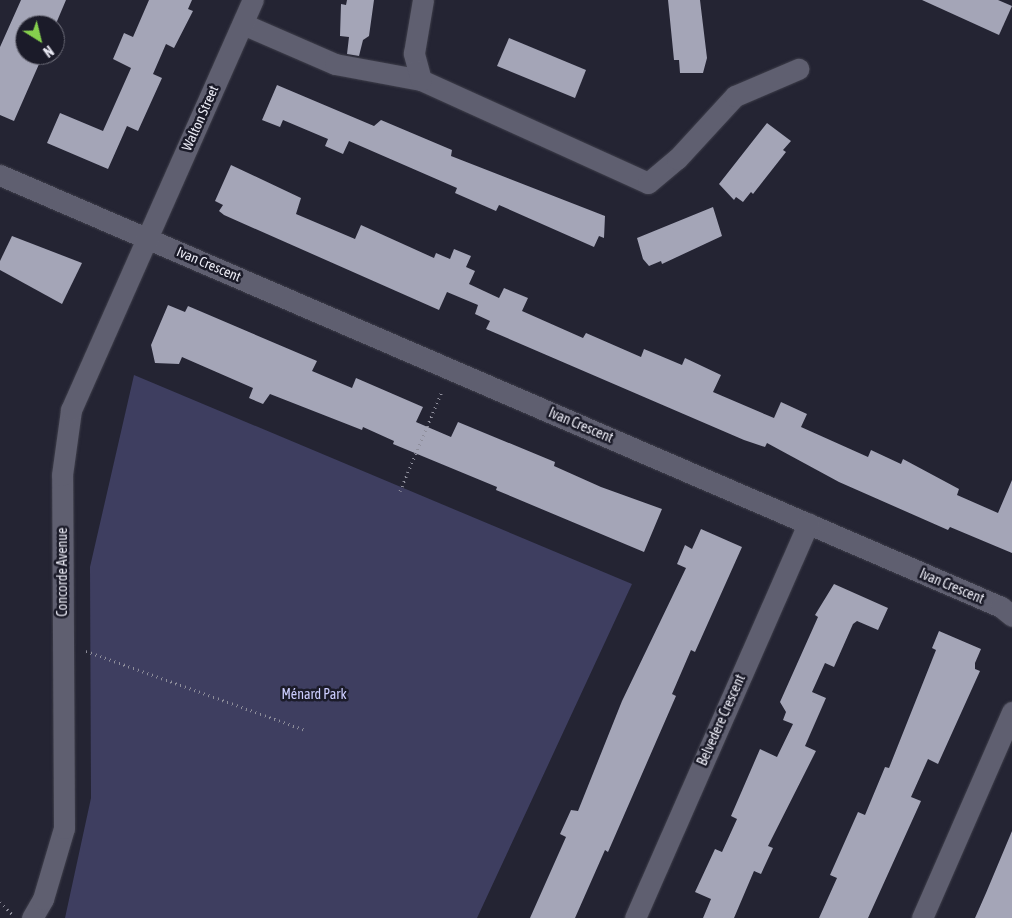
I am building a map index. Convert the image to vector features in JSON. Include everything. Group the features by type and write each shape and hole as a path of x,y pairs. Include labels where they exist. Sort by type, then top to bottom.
{"street":[{"name":"Walton Street","path":"147,237 254,0"},
{"path":"421,80 414,53 424,0"},
{"path":"243,24 335,64 421,80 648,183 677,159 735,96 798,69"},
{"name":"Ivan Crescent","path":"0,175 1001,607 1012,616"},
{"name":"Concorde Avenue","path":"32,918 43,899 64,828 62,475 71,410 147,237"},
{"name":"Belvedere Crescent","path":"635,918 808,523"},
{"path":"922,918 1012,712"}],"path":[{"path":"400,491 442,391"},
{"path":"86,651 306,730"},
{"path":"0,902 12,914"}],"green space":[{"name":"Ménard Park","path":"134,375 632,584 477,918 65,918 91,798 90,567"}],"building":[{"path":"21,0 66,0 60,15 15,15 15,65 39,65 14,121 0,115 0,47"},
{"path":"149,0 192,0 188,9 193,11 174,48 166,44 153,74 162,78 138,131 127,126 108,169 47,143 60,113 103,131 131,68 113,59 124,33 133,37"},
{"path":"347,0 374,0 369,36 363,40 359,56 347,54 349,37 340,36 341,4 346,5"},
{"path":"668,0 700,0 707,58 703,73 680,73 679,60 674,60"},
{"path":"922,0 998,0 1012,6 999,35"},
{"path":"509,38 586,70 575,98 497,66"},
{"path":"277,85 374,126 381,120 452,150 451,156 605,216 604,238 599,236 594,247 499,205 496,211 455,193 457,188 349,141 343,154 325,146 328,139 283,120 280,127 262,120"},
{"path":"767,123 791,141 783,150 786,152 753,194 751,192 743,202 736,197 734,200 719,184"},
{"path":"231,165 301,198 296,214 355,239 361,225 434,258 436,253 450,259 454,249 471,256 466,267 475,271 469,284 499,298 504,288 528,298 522,311 583,338 586,333 641,357 644,349 682,365 685,358 721,375 713,392 774,418 781,402 807,414 801,427 868,457 871,450 901,464 903,459 959,489 957,495 998,513 1012,480 1012,553 950,527 948,530 839,482 767,443 765,447 744,440 486,329 490,321 475,314 478,305 447,292 439,310 224,215 219,211 223,205 215,201"},
{"path":"713,207 722,236 662,264 661,261 649,266 643,259 637,238"},
{"path":"12,236 82,263 62,304 0,270 0,261"},
{"path":"168,305 185,312 188,306 317,361 312,371 352,388 356,378 423,407 416,422 451,437 458,422 555,462 554,466 601,487 662,509 644,552 496,490 497,487 393,444 394,441 363,427 362,430 270,394 263,404 249,398 253,388 182,357 179,364 155,363 151,345"},
{"path":"701,529 742,547 695,652 691,650 672,694 676,696 608,852 605,850 575,918 530,918 566,837 560,834 571,810 578,811 622,701 686,568 677,564 685,545 692,549"},
{"path":"834,584 888,608 878,630 857,621 853,624 834,667 825,663 812,692 826,698 805,746 816,751 768,846 773,848 761,874 754,871 734,918 703,918 711,899 695,892 715,849 722,852 737,819 731,816 760,749 777,757 793,724 783,720 786,712 780,702 818,617 815,615"},
{"path":"939,631 981,649 975,663 975,669 980,671 938,764 928,759 911,797 921,801 868,918 819,918 837,878 830,875 858,812 865,815 885,767 889,768 936,650 932,648"},
{"path":"1012,831 1012,918 975,918 986,893"}]}
